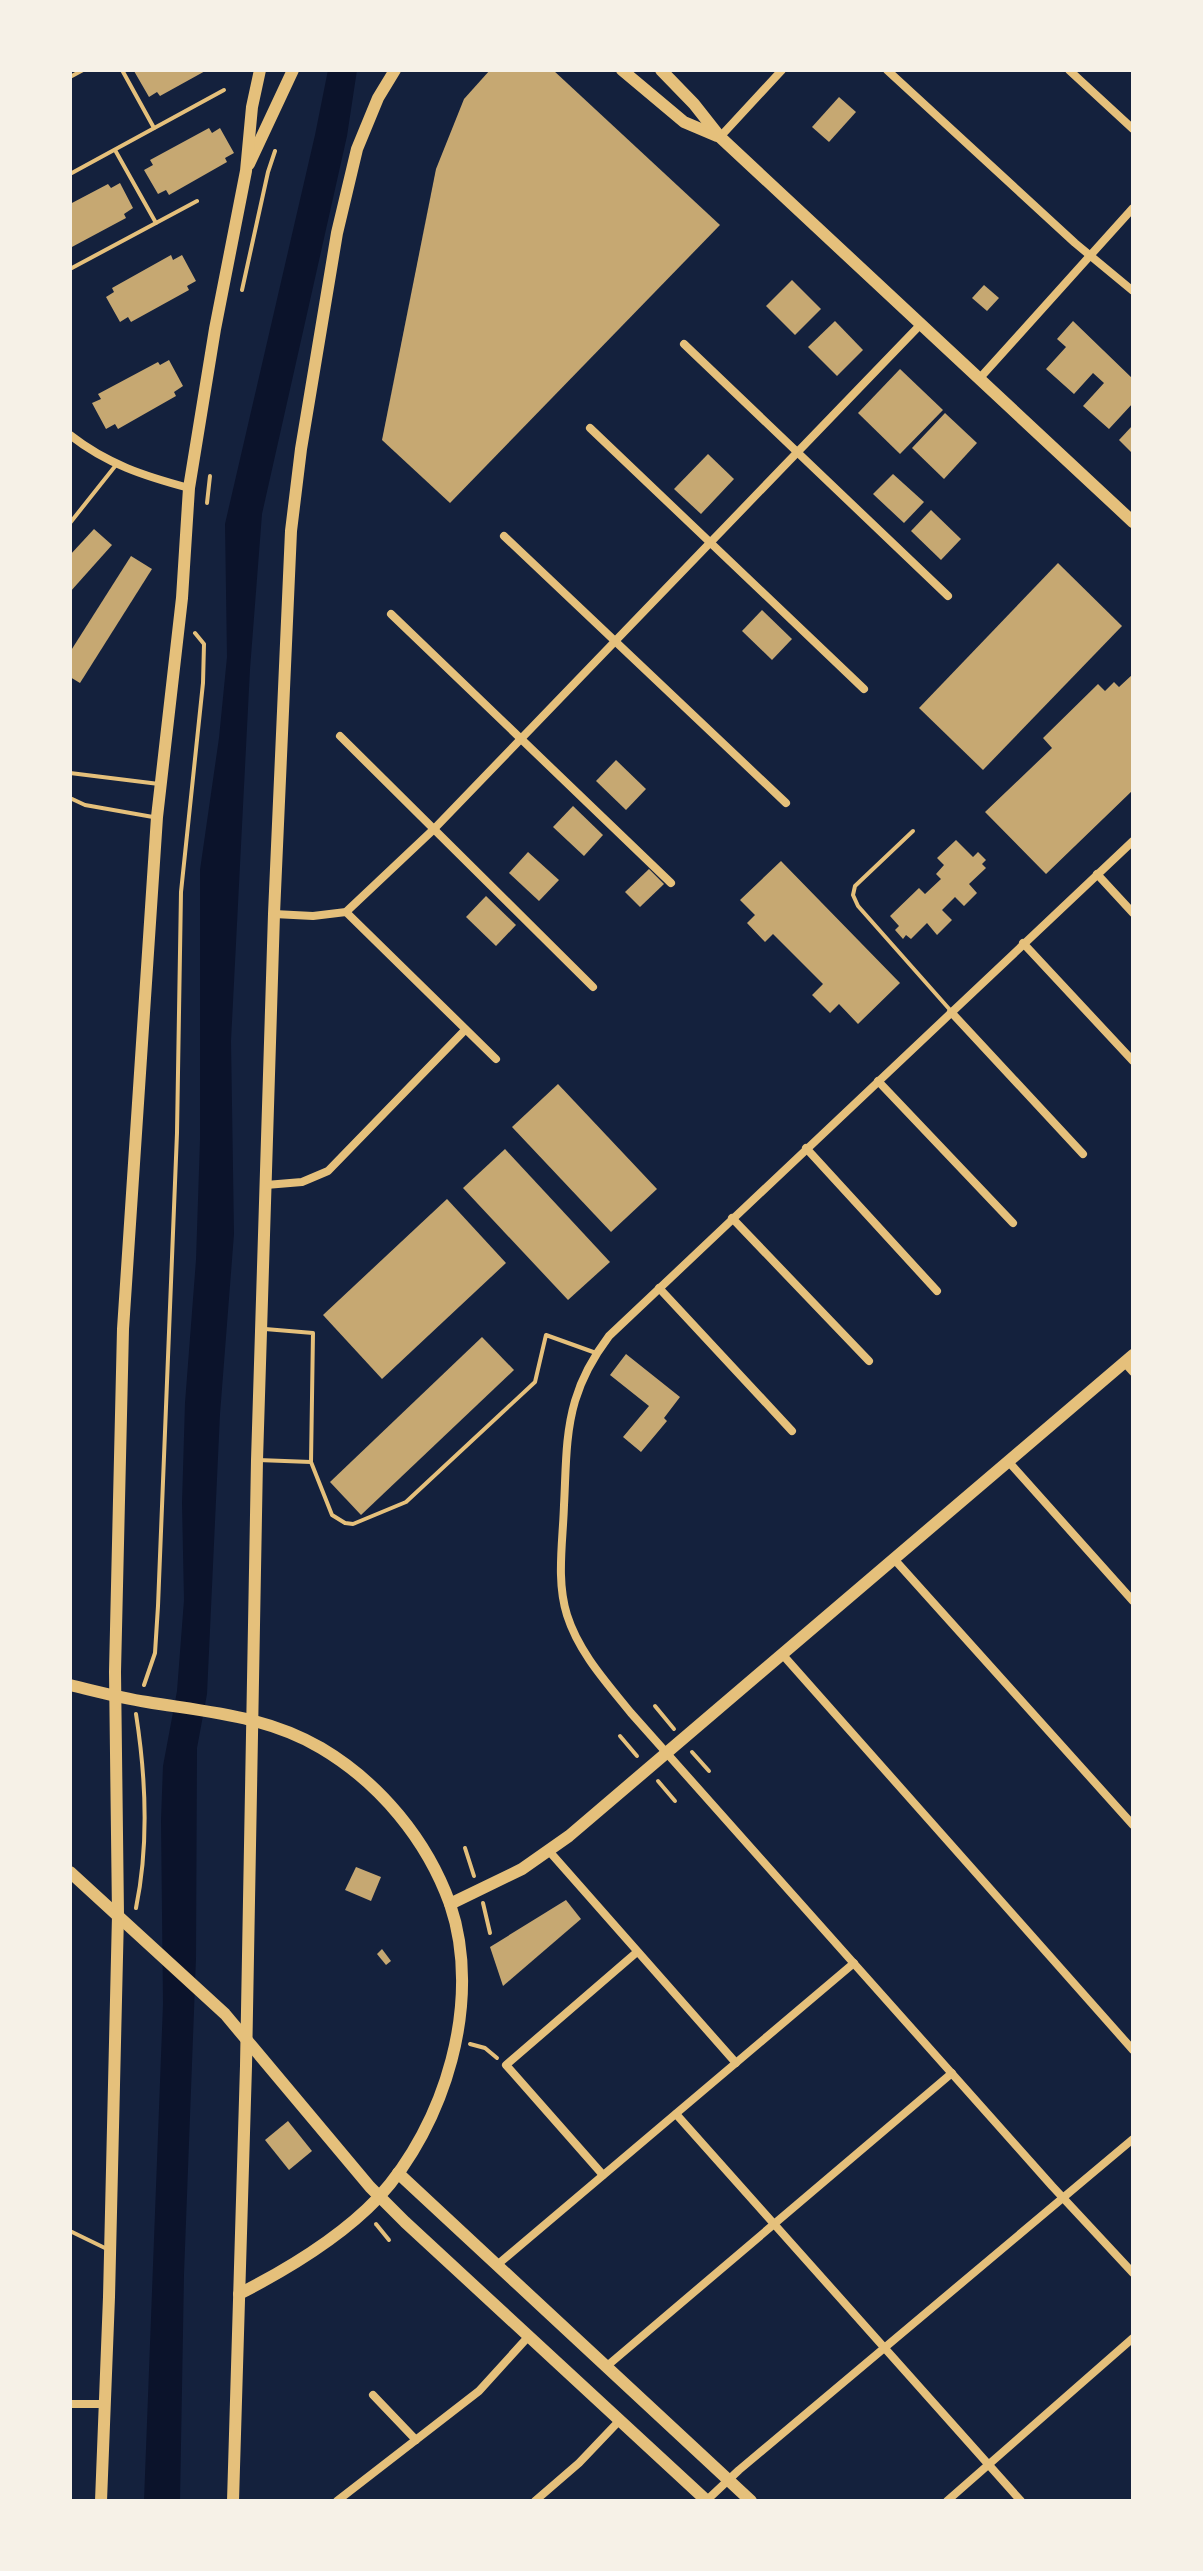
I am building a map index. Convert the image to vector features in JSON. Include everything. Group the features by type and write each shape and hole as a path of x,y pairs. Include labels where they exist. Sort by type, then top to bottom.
{"main road":[{"path":"101,2501 118,1915 115,1696 123,1329 157,817 182,598 189,488 215,329 246,171 252,107 260,70"},
{"path":"246,171 293,70"},
{"path":"233,2501 247,2037 257,1460 274,914 290,556 301,449 337,233 367,122 395,70"},
{"path":"622,70 684,122 720,137"},
{"path":"661,70 720,137 1133,522"},
{"path":"450,1904 494,1884 549,1851 1008,1461 1130,1363"},
{"path":"70,1685 136,1700 253,1719 309,1741 360,1775 381,1795 412,1833 450,1904 461,1977 462,2007 443,2090 431,2118 398,2173 365,2210 301,2258 239,2294"},
{"path":"70,1872 134,1928 247,2037 379,2196 707,2501"},
{"path":"398,2173 751,2501"}],"street":[{"path":"720,137 782,70"},
{"path":"887,70 1133,291"},
{"path":"1071,71 1133,129"},
{"path":"979,379 1133,208"},
{"path":"274,914 329,916 346,912 434,829 921,324"},
{"path":"684,344 948,596"},
{"path":"590,428 864,689"},
{"path":"70,435 94,454 116,465 189,488"},
{"path":"504,536 786,803"},
{"path":"391,614 671,883"},
{"path":"340,736 593,987"},
{"path":"1133,841 732,1218 617,1328 596,1353 582,1381 569,1423 561,1570 564,1602 573,1631 590,1661 631,1713 1133,2273"},
{"path":"1097,874 1133,913"},
{"path":"346,912 496,1059"},
{"path":"1023,943 1133,1061"},
{"path":"951,1012 1083,1154"},
{"path":"266,1185 302,1182 328,1171 465,1030"},
{"path":"878,1081 1013,1223"},
{"path":"806,1148 937,1291"},
{"path":"732,1218 869,1361"},
{"path":"659,1288 792,1431"},
{"path":"1008,1461 1133,1601"},
{"path":"894,1559 1133,1825"},
{"path":"782,1654 1133,2050"},
{"path":"549,1851 736,2063"},
{"path":"603,2175 506,2065 637,1952"},
{"path":"497,2265 854,1963"},
{"path":"607,2366 952,2073"},
{"path":"676,2114 1021,2501"},
{"path":"707,2501 728,2480 1133,2139"},
{"path":"337,2501 479,2391 528,2337"},
{"path":"947,2501 1133,2338"},
{"path":"373,2395 416,2440"},
{"path":"70,2404 106,2404"},
{"path":"535,2501 579,2463 619,2421"}],"lane":[{"path":"70,77 83,70"},
{"path":"122,70 154,128"},
{"path":"70,174 224,90"},
{"path":"115,150 156,223"},
{"path":"70,269 197,201"},
{"path":"70,523 116,465"},
{"path":"70,773 160,784"},
{"path":"70,798 85,805 157,817"},
{"path":"913,831 855,886 853,895 858,906 951,1012"},
{"path":"262,1328 313,1333 311,1462 332,1515 345,1523 360,1523 406,1502 535,1382 546,1335 596,1353"},
{"path":"257,1460 311,1462"},
{"path":"70,2231 109,2250"}],"path":[{"path":"241,294 268,172 278,144"},
{"path":"206,509 211,466"},
{"path":"130,1728 136,1700 150,1675 155,1653 176,1147 181,892 203,683 204,644 192,629 190,644"},
{"path":"134,1928 143,1869 145,1810 136,1700"},
{"path":"132,1884 134,1928"},
{"path":"456,2040 485,2048 506,2065"},
{"path":"365,2210 389,2240"}],"water":[{"path":"328,70 357,70 347,136 262,514 250,669 231,1041 234,1234 220,1414 207,1694 197,1748 196,1958 184,2274 180,2501 144,2501 163,2004 163,1766 177,1691 184,1600 182,1503 185,1403 196,1260 200,1140 200,870 227,657 225,524"}],"building":[{"path":"136,70 207,70 160,96 157,92 149,97"},
{"path":"490,70 553,70 720,225 450,503 382,440 436,169 464,99"},
{"path":"839,97 856,112 829,142 812,127"},
{"path":"209,128 212,133 220,128 234,153 225,158 227,162 169,195 166,190 158,194 144,170 153,165 150,160"},
{"path":"120,183 133,208 124,214 126,218 70,248 70,204 108,184 111,188"},
{"path":"171,255 173,260 182,255 196,281 187,286 189,290 131,322 128,317 120,322 106,297 114,292 112,288"},
{"path":"792,280 821,309 795,335 766,306"},
{"path":"984,285 999,298 987,311 972,298"},
{"path":"835,321 863,350 837,376 808,347"},
{"path":"1073,321 1133,379 1133,403 1109,429 1083,406 1104,383 1093,373 1074,394 1046,369 1066,347 1057,339"},
{"path":"169,360 183,386 174,392 176,396 118,429 115,424 106,429 92,403 101,399 98,394 158,362 160,365"},
{"path":"900,369 943,410 900,454 858,413"},
{"path":"945,413 977,443 944,479 912,448"},
{"path":"1133,425 1133,454 1119,440"},
{"path":"708,454 734,479 701,514 674,489"},
{"path":"893,474 924,502 904,523 873,494"},
{"path":"931,510 961,539 941,560 911,531"},
{"path":"94,529 112,545 70,592 70,555"},
{"path":"131,556 152,569 80,683 70,677 70,652"},
{"path":"1058,563 1122,626 983,770 919,708"},
{"path":"762,610 792,639 772,660 742,631"},
{"path":"1133,674 1133,790 1046,874 985,812 1052,748 1043,738 1098,684 1105,691 1114,682 1119,687"},
{"path":"616,760 646,789 626,810 596,781"},
{"path":"573,806 603,835 584,856 553,827"},
{"path":"956,840 973,857 978,852 986,860 982,864 986,868 969,884 977,893 964,906 955,897 942,910 952,920 937,935 927,923 911,939 906,935 903,939 895,930 899,926 890,916 919,888 925,894 941,879 936,874 944,865 937,858"},
{"path":"528,852 559,880 539,901 509,873"},
{"path":"781,861 900,983 858,1024 839,1004 830,1013 812,995 823,984 773,934 765,942 747,923 755,915 740,900"},
{"path":"649,869 664,884 640,907 625,892"},
{"path":"486,896 516,925 496,946 466,917"},
{"path":"558,1084 657,1189 611,1232 512,1127"},
{"path":"505,1149 610,1262 568,1300 463,1188"},
{"path":"447,1199 506,1263 382,1379 323,1315"},
{"path":"482,1337 514,1370 361,1515 330,1482"},
{"path":"626,1354 680,1397 664,1418 667,1421 641,1452 623,1437 649,1406 610,1375"},
{"path":"356,1867 381,1877 371,1901 345,1890"},
{"path":"566,1900 581,1919 503,1986 490,1947"},
{"path":"382,1949 391,1961 386,1965 377,1954"},
{"path":"288,2121 312,2151 289,2170 265,2140"}]}
